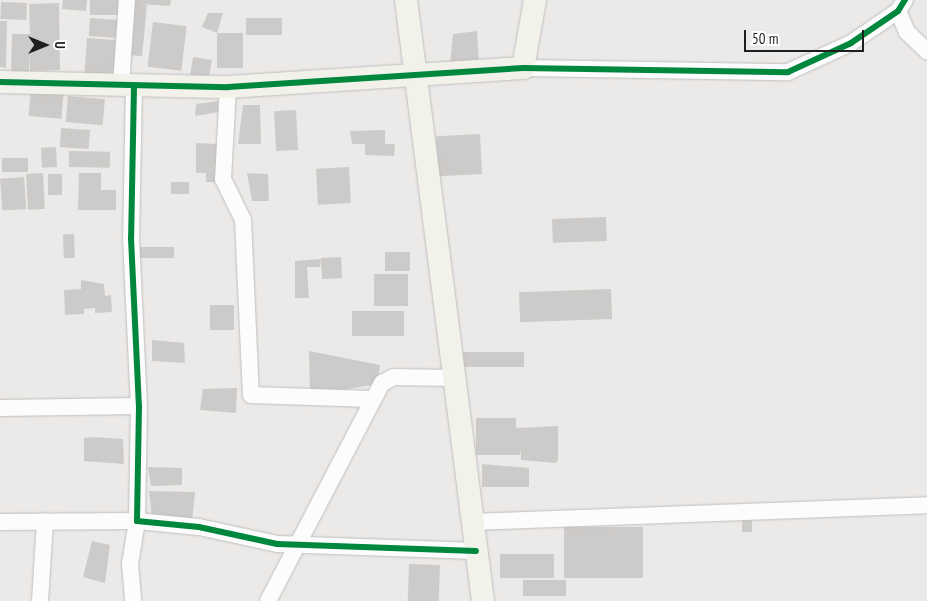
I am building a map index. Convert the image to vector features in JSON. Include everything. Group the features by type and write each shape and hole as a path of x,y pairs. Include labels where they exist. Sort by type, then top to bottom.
{"street":[{"path":"127,0 131,238 140,406 137,521 130,564 133,601"},
{"path":"406,0 452,378 483,601"},
{"path":"517,69 522,0"},
{"path":"517,69 535,0"},
{"path":"0,82 228,87 517,69 788,72 851,43 902,6 907,32 927,50"},
{"path":"228,87 222,171 226,189 243,220 251,395 372,399"},
{"path":"268,601 382,383 394,377 452,378"},
{"path":"0,408 140,406"},
{"path":"472,522 927,505"},
{"path":"40,601 45,521"},
{"path":"0,522 137,521 298,544 476,551"}],"building":[{"path":"63,0 87,0 86,11 62,9"},
{"path":"90,0 118,0 118,15 90,15"},
{"path":"133,0 171,0 170,6 141,4 147,5 142,56 127,55"},
{"path":"1,2 27,3 26,20 0,19"},
{"path":"59,3 60,70 30,71 29,52 29,76 11,75 12,34 30,34 29,4"},
{"path":"208,13 223,13 217,33 202,27"},
{"path":"90,18 119,20 118,38 89,36"},
{"path":"246,18 282,18 282,35 246,35"},
{"path":"0,21 7,21 6,68 0,67"},
{"path":"153,22 187,26 181,71 148,67"},
{"path":"477,31 479,63 450,64 453,34"},
{"path":"217,33 243,33 243,68 217,68"},
{"path":"87,38 116,40 113,75 85,73"},
{"path":"193,57 212,60 208,84 189,81"},
{"path":"31,88 64,91 61,119 29,116"},
{"path":"68,96 105,99 103,125 66,122"},
{"path":"218,101 219,112 195,116 196,104"},
{"path":"243,105 260,105 261,144 238,144"},
{"path":"296,110 298,150 276,151 274,111"},
{"path":"61,128 90,130 89,149 60,147"},
{"path":"385,130 385,144 395,144 394,156 365,155 365,144 352,144 350,131"},
{"path":"480,134 482,174 438,176 436,136"},
{"path":"196,143 217,144 217,182 206,182 206,173 196,173"},
{"path":"56,147 57,167 42,168 41,148"},
{"path":"69,151 110,152 110,168 69,167"},
{"path":"2,158 28,158 28,172 2,172"},
{"path":"349,167 351,203 318,205 316,169"},
{"path":"43,173 45,209 28,210 26,174"},
{"path":"79,173 101,173 101,190 116,190 116,210 78,210"},
{"path":"247,173 268,174 269,201 252,201"},
{"path":"48,174 62,174 62,195 48,195"},
{"path":"24,177 26,209 2,211 0,179"},
{"path":"171,182 189,182 189,194 171,194"},
{"path":"606,217 607,241 553,243 552,219"},
{"path":"63,234 74,234 75,258 64,258"},
{"path":"137,247 174,247 174,258 137,258"},
{"path":"385,252 410,252 410,271 385,271"},
{"path":"341,257 342,278 322,279 321,258"},
{"path":"321,259 320,267 307,267 309,298 295,298 295,261"},
{"path":"374,274 408,274 408,306 374,306"},
{"path":"81,280 104,284 105,296 111,295 112,312 95,313 95,308 84,309 84,314 65,315 64,290 81,289"},
{"path":"611,289 612,319 520,322 519,292"},
{"path":"210,305 234,305 234,330 210,330"},
{"path":"352,311 404,311 404,336 352,336"},
{"path":"152,340 184,343 185,363 152,361"},
{"path":"309,351 380,365 377,384 310,395"},
{"path":"463,352 524,352 524,367 463,367"},
{"path":"237,388 236,413 200,410 203,389"},
{"path":"476,418 516,418 516,428 558,426 558,460 556,463 521,460 521,449 520,455 476,455"},
{"path":"84,438 123,439 124,464 84,461"},
{"path":"482,464 529,468 529,487 482,487"},
{"path":"148,467 182,468 182,485 151,486"},
{"path":"149,491 195,492 192,521 152,519"},
{"path":"742,520 752,520 752,532 742,532"},
{"path":"564,527 643,527 643,578 564,578"},
{"path":"92,541 110,545 105,583 83,577"},
{"path":"500,554 554,554 554,578 500,578"},
{"path":"409,564 440,565 439,601 408,601"},
{"path":"523,580 566,580 566,596 523,596"}],"cycle path":[{"path":"0,82 228,87 523,68 788,72 851,43 898,11 905,0"},
{"path":"134,86 131,238 139,406 137,521 199,527 277,544 476,551"}]}
